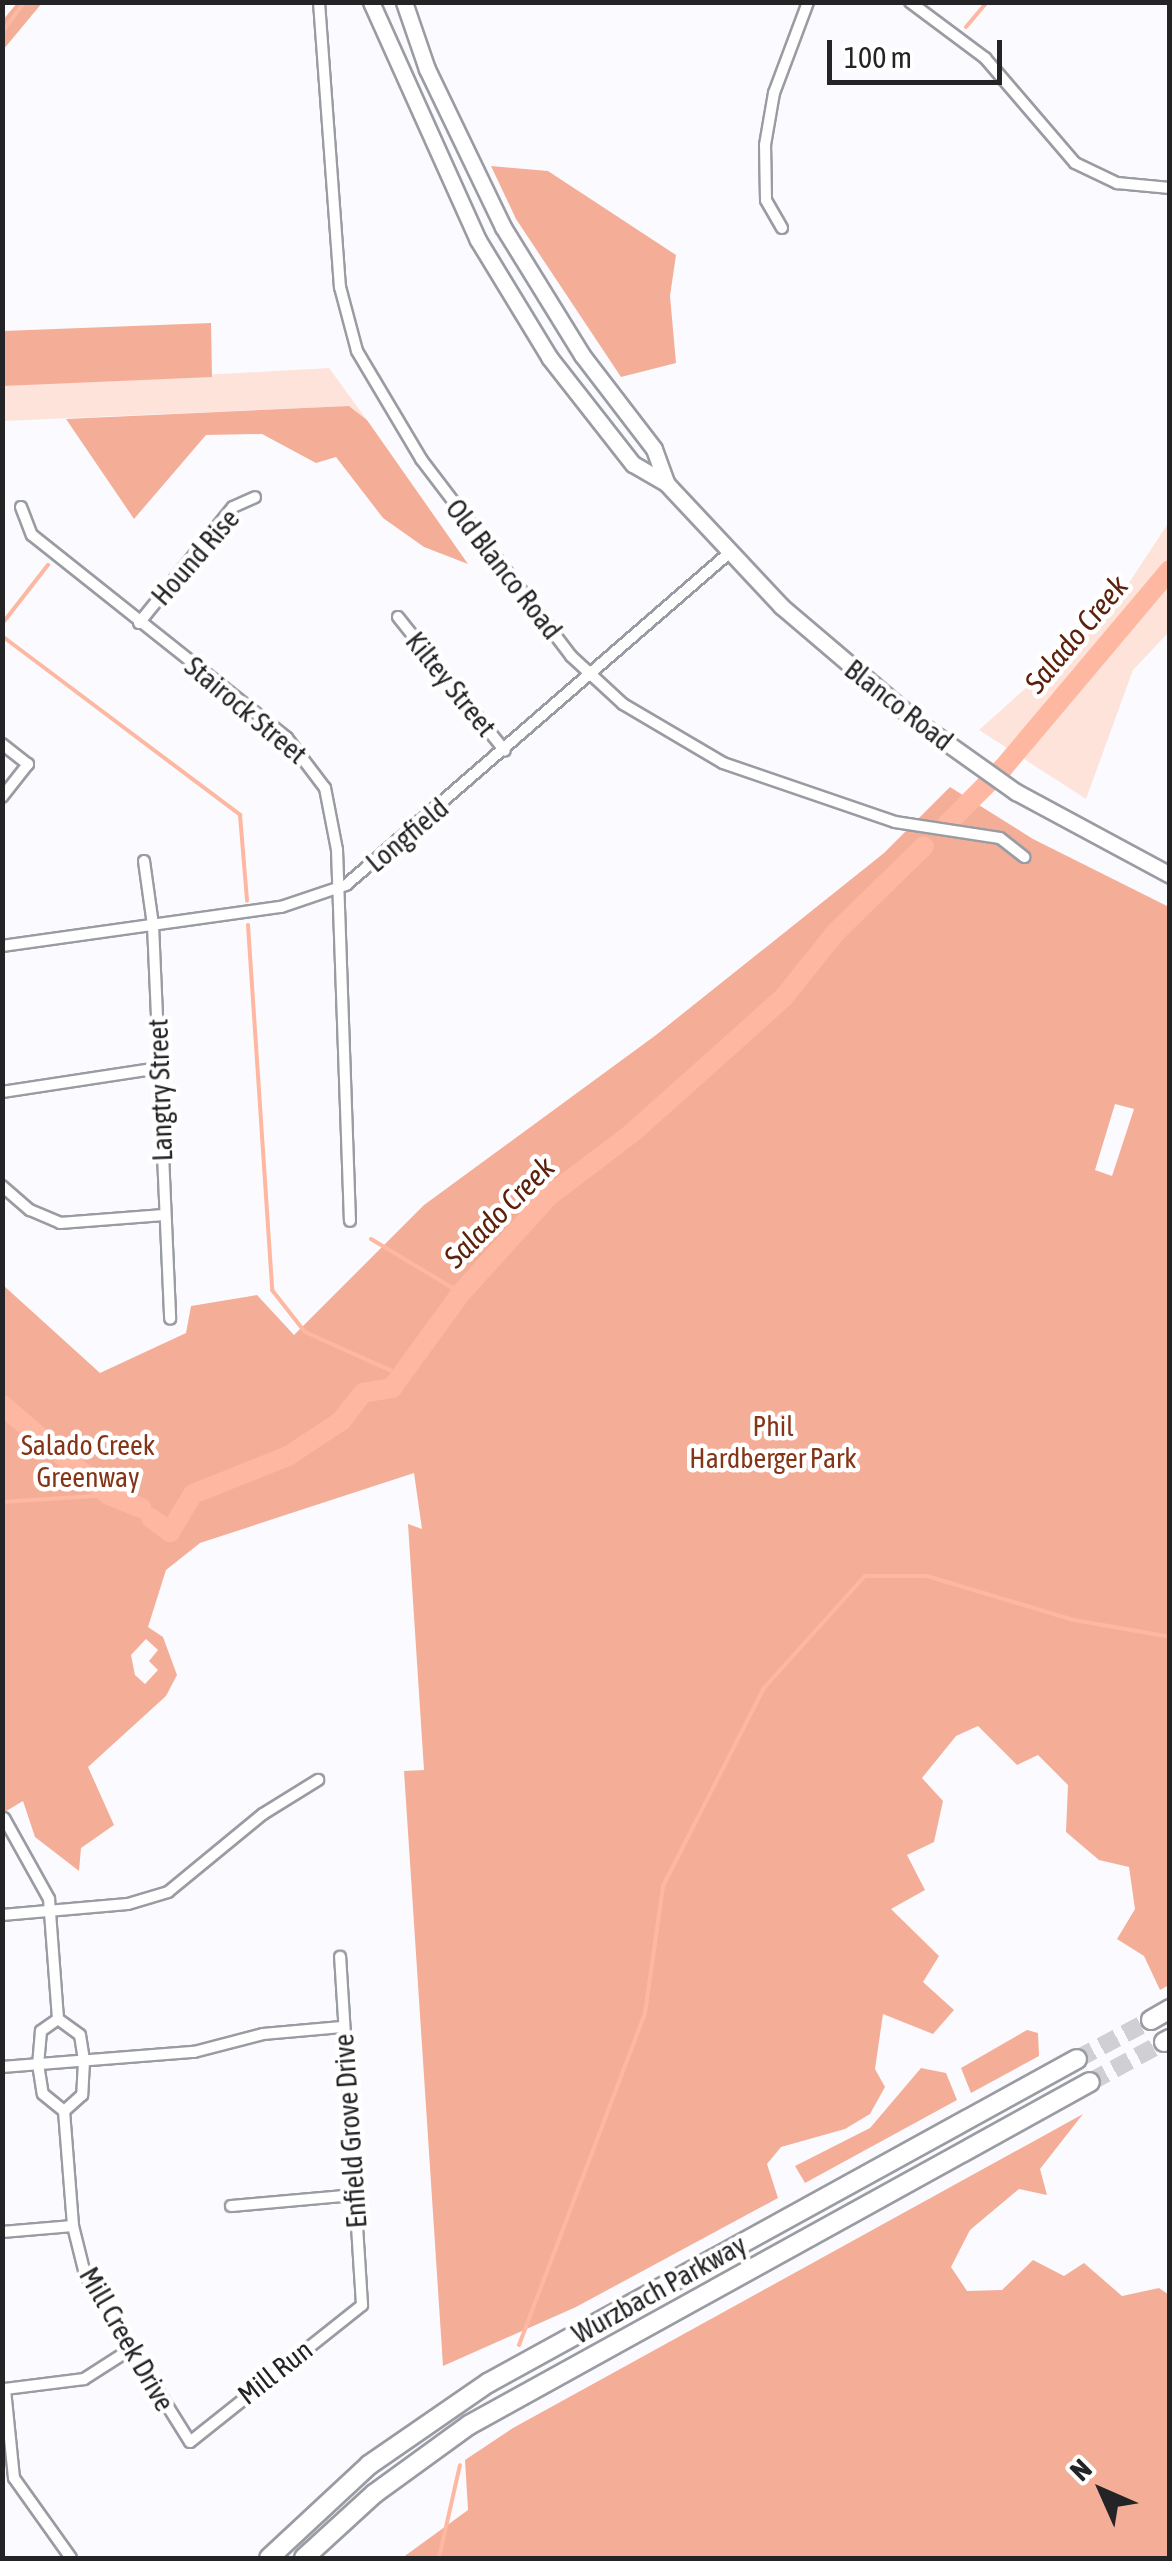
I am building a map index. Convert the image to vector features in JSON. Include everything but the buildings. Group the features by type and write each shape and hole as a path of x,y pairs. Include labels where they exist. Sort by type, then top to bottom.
{"highway":[{"path":"1151,2020 1170,2009"},
{"name":"Wurzbach Parkway","path":"269,2558 370,2465 476,2390 1078,2060"},
{"name":"Wurzbach Parkway","path":"304,2558 374,2494 469,2425 1090,2082"}],"main road":[{"name":"Blanco Road","path":"372,2 446,175 520,313 634,464 667,484 729,553 828,648 948,744 1097,838 1170,874"},
{"name":"Blanco Road","path":"404,2 427,69 503,227 582,355 654,448 667,484"}],"street":[{"name":"Old Blanco Road","path":"319,2 340,287 357,351 421,459 590,676 656,726 766,781 895,822 1000,838 1024,856"},
{"path":"782,228 766,200 768,119 808,2"},
{"path":"910,2 985,58 1075,163 1117,182 1170,188"},
{"name":"Hound Rise","path":"139,623 233,507 255,497"},
{"name":"Stairock Street","path":"20,507 32,536 287,738 314,766 332,813 350,1221"},
{"name":"Longfield","path":"2,946 281,906 336,890 380,859 729,553"},
{"name":"Kiltey Street","path":"398,617 505,751"},
{"path":"2,744 28,764 2,797"},
{"name":"Langtry Street","path":"144,861 153,925 170,1319"},
{"path":"2,1092 159,1068"},
{"path":"2,1186 30,1210 60,1223 164,1215"},
{"path":"2,1914 128,1904 168,1892 263,1814 318,1780"},
{"path":"4,1818 42,1878 51,1911 58,2019"},
{"name":"Enfield Grove Drive","path":"340,1957 362,2305"},
{"path":"58,2019 80,2035 84,2061"},
{"path":"38,2064 41,2031 58,2019"},
{"path":"2,2067 194,2052 263,2034 342,2027"},
{"name":"Mill Creek Drive","path":"64,2111 82,2095 84,2061"},
{"name":"Mill Creek Drive","path":"38,2064 43,2094 64,2111 73,2226 94,2292 134,2347 190,2442"},
{"path":"230,2206 354,2195"},
{"path":"2,2232 73,2226"},
{"name":"Mill Run","path":"190,2442 362,2305"},
{"path":"71,2558 14,2478 5,2389 84,2379 134,2347"}],"shaded area":[{"path":"329,368 367,420 349,406 3,421 2,386"},
{"path":"1169,522 1169,632 1133,670 1086,799 979,730 1109,613"}],"green space":[{"path":"17,3 42,3 3,50 3,20"},
{"path":"491,166 548,171 676,255 670,296 676,363 621,377 516,219"},
{"path":"211,323 212,377 3,386 3,331"},
{"path":"349,406 367,420 468,564 424,547 383,518 336,457 316,463 262,434 206,435 134,519 66,419"},
{"name":"Phil Hardberger Park","path":"950,787 1033,839 1169,907 1169,1985 1160,1990 1144,1956 1117,1939 1135,1909 1129,1867 1099,1860 1066,1832 1068,1785 1038,1755 1017,1765 978,1726 956,1736 922,1778 943,1801 934,1842 907,1855 925,1890 891,1909 939,1956 923,1982 954,2010 933,2034 883,2014 875,2069 885,2087 870,2114 845,2129 781,2147 767,2164 778,2198 576,2307 443,2366 404,1771 424,1770 408,1524 422,1529 414,1473 200,1543 166,1570 148,1627 163,1637 177,1675 166,1696 88,1767 114,1825 81,1848 79,1871 35,1837 23,1801 3,1813 3,1285 100,1373 186,1333 191,1306 257,1295 294,1335 424,1205 656,1035 884,853","holes":["1115,1104 1134,1109 1112,1176 1095,1170","146,1639 158,1650 149,1661 158,1670 145,1684 135,1675 131,1655"]},
{"path":"1027,2030 1038,2033 1039,2056 971,2093 961,2068"},
{"path":"921,2068 946,2073 957,2100 805,2183 795,2166 870,2128"},
{"path":"1083,2114 1040,2169 1047,2195 1019,2189 970,2230 951,2267 967,2291 1002,2290 1033,2260 1064,2276 1084,2263 1122,2296 1159,2288 1169,2295 1169,2558 402,2558 468,2510 465,2460 513,2428"}],"waterway":[{"path":"2,32 25,2"},
{"path":"966,27 987,2"},
{"path":"2,624 48,565"},
{"name":"Salado Creek","path":"947,824 1003,768 1170,570"},
{"path":"2,636 240,815 247,901"},
{"name":"Salado Creek","path":"151,1518 170,1532 193,1494 288,1456 341,1421 363,1393 392,1388 461,1293 549,1196 632,1133 784,997 835,933 924,846"},
{"path":"248,925 272,1290 305,1332 403,1376"},
{"path":"371,1239 461,1293"},
{"name":"Salado Creek","path":"2,1405 109,1495 142,1508"},
{"path":"2,1502 109,1495"},
{"path":"519,2345 645,2013 663,1886 764,1688 865,1576 927,1576 1074,1620 1170,1637"},
{"path":"439,2558 460,2465"}],"tunnel":[{"path":"1077,2059 1151,2020"},
{"path":"1090,2082 1164,2042"}],"park label":[{"name":"Salado Creek Greenway","path":"88,1461"}]}
